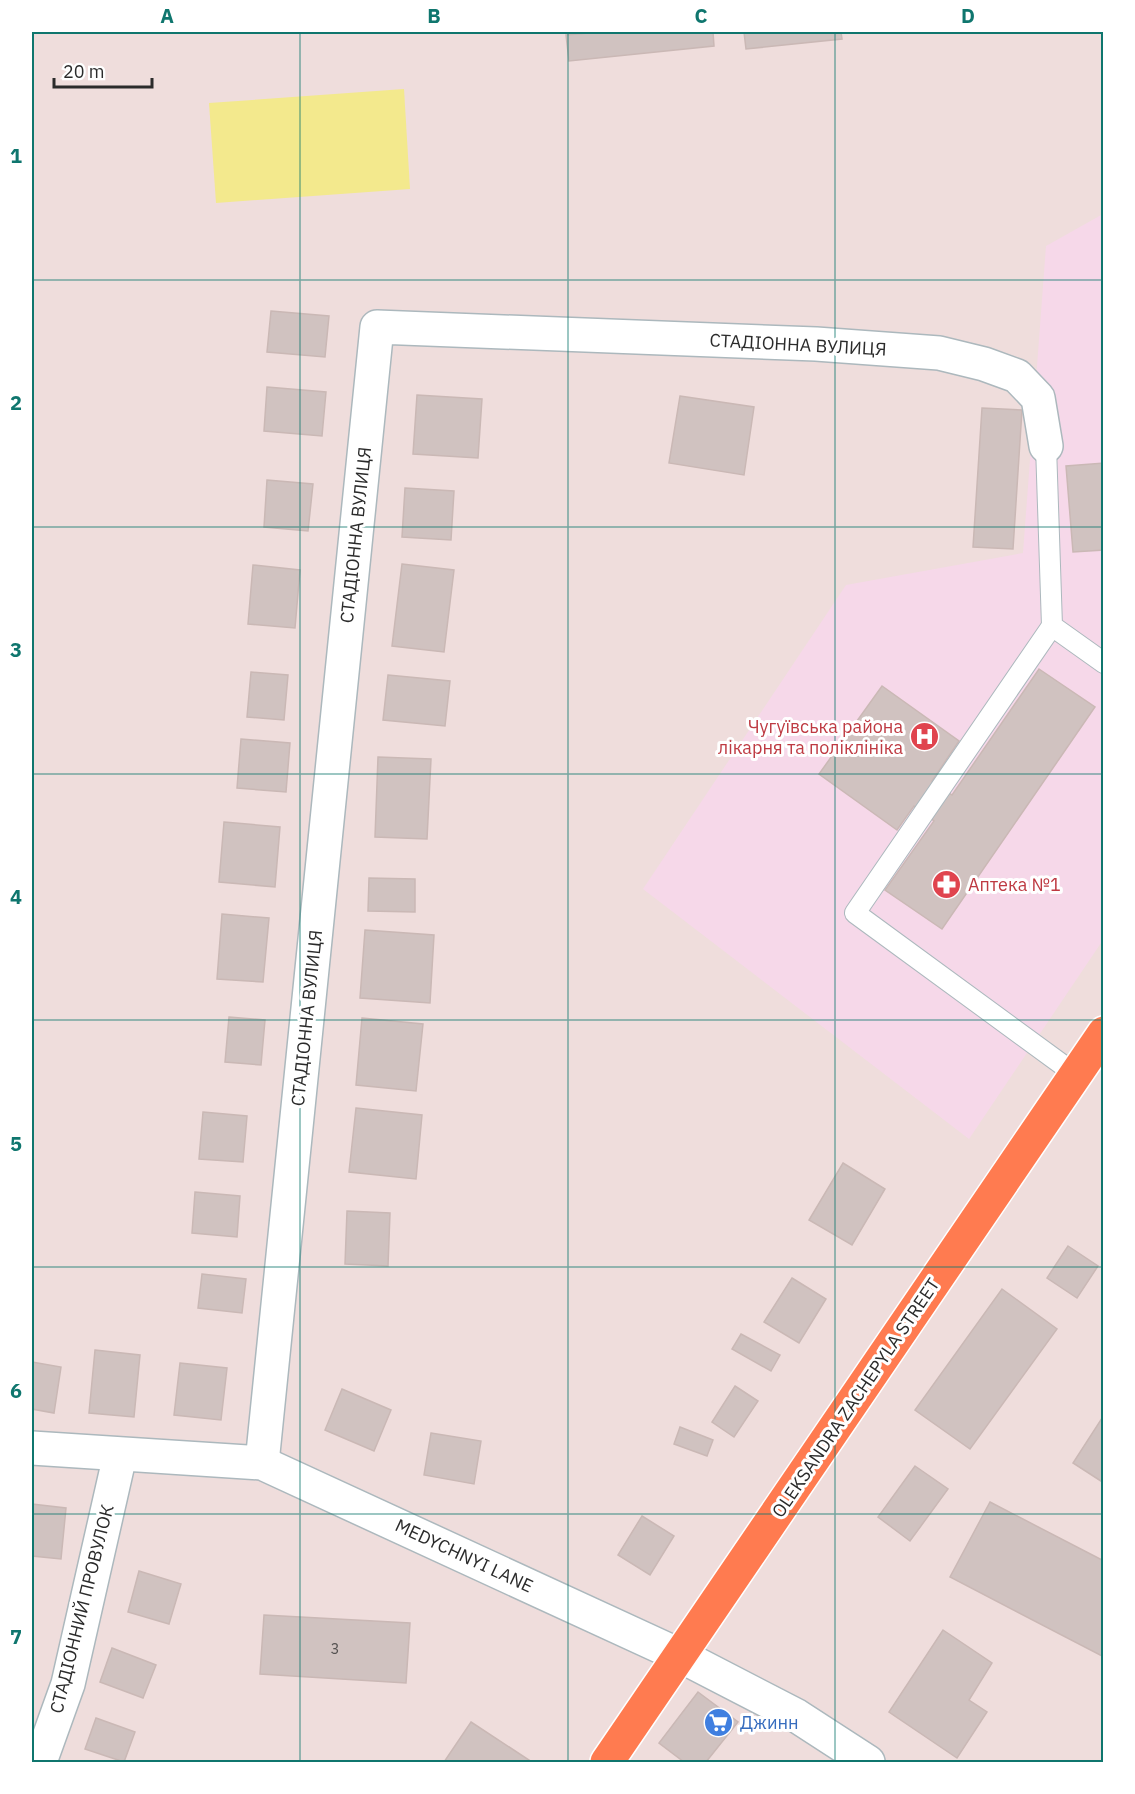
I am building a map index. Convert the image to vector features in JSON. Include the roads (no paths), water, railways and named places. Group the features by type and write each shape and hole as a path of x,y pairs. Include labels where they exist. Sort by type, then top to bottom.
{"main road":[{"name":"OLEKSANDRA ZACHEPYLA STREET","path":"607,1762 1104,1033"}],"street":[{"name":"СТАДІОННА ВУЛИЦЯ","path":"262,1463 377,327 816,344 939,353 984,364 1017,376 1038,398 1046,446"},
{"name":"MEDYCHNYI LANE","path":"32,1448 262,1463 681,1656 797,1716 868,1762"},
{"name":"СТАДІОННИЙ ПРОВУЛОК","path":"40,1762 68,1684 120,1455"}],"lane":[{"path":"1046,446 1052,626 855,913 1075,1074"},
{"path":"1052,626 1104,663"}],"place":[{"name":"Чугуївська района лікарня та поліклініка","path":"924,737"},
{"name":"Аптека №1","path":"947,885"},
{"name":"Джинн","path":"719,1723"}]}
